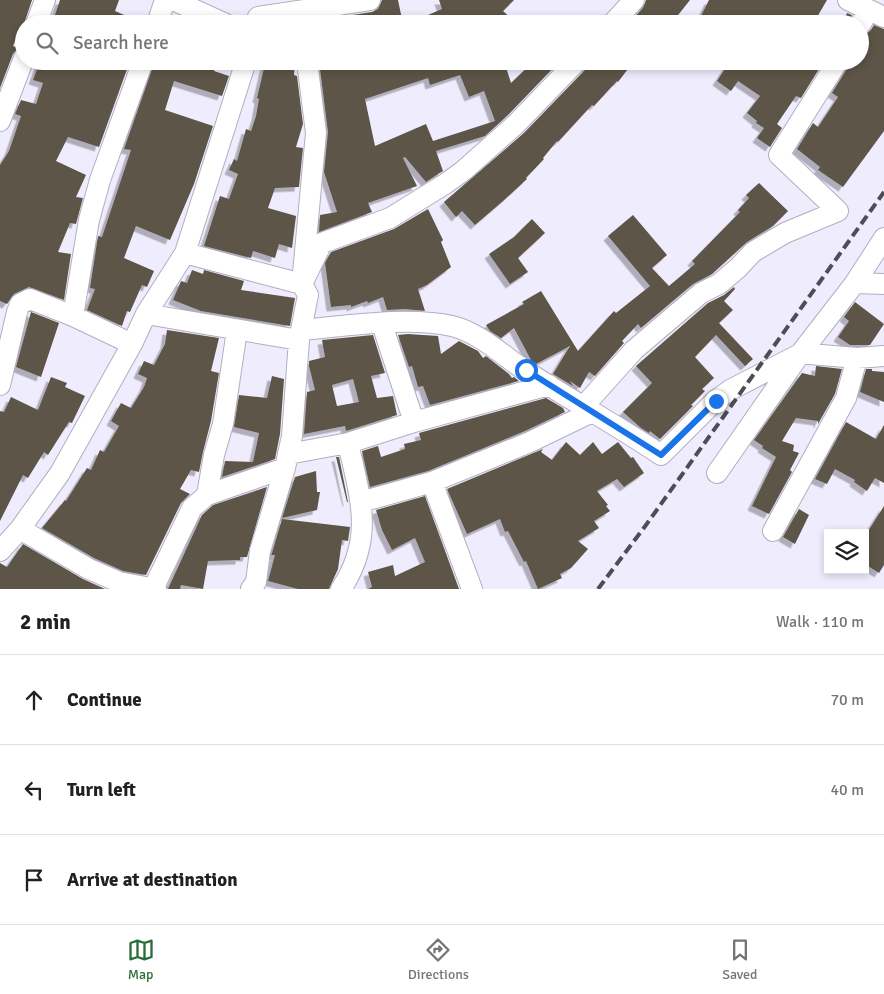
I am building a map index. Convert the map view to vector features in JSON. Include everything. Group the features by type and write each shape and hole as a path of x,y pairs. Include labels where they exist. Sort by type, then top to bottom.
{"street":[{"path":"39,15 45,0"},
{"path":"160,15 165,0"},
{"path":"173,0 206,15"},
{"path":"307,15 370,0"},
{"path":"620,15 634,0"},
{"path":"848,0 867,15"},
{"path":"0,121 19,70"},
{"path":"73,316 89,220 100,180 140,70"},
{"path":"0,551 20,529 60,473 132,344 146,314 185,253 243,70"},
{"path":"251,589 256,582 260,551 287,461 292,436 300,335 308,295 302,284 316,134 308,70"},
{"path":"302,284 322,243 390,218 445,184 463,171 516,124 568,70"},
{"path":"361,502 432,482 530,442 587,410 634,350 700,293 719,284 753,252 785,233 838,211 779,155 832,70"},
{"path":"717,473 800,354 855,283 884,238"},
{"path":"185,253 302,284"},
{"path":"855,283 884,284"},
{"path":"0,385 20,304 30,299 73,316 132,344"},
{"path":"146,314 237,330 300,335 382,324 428,322 453,326 475,335 587,410 661,455 716,401 730,390 800,354 857,358 884,356"},
{"path":"382,324 414,422"},
{"path":"207,495 214,455 223,424 237,330"},
{"path":"773,531 846,398 857,358"},
{"path":"20,529 89,569 119,582 154,589 192,508 207,495 287,461 414,422 549,385"},
{"path":"341,589 351,571 360,547 363,513 348,443"},
{"path":"432,482 472,589"}],"building":[{"path":"0,0 32,0 27,15 15,15 15,41 13,46 15,47 15,52 0,88"},
{"path":"60,0 119,0 115,11 124,15 55,15"},
{"path":"382,0 398,0 401,15 352,15 372,12 378,9"},
{"path":"439,0 514,0 503,11 507,15 428,15 442,9"},
{"path":"646,0 690,0 678,15 636,15 643,8"},
{"path":"709,0 827,0 818,15 702,15"},
{"path":"874,25 884,29 884,131 843,187 818,170 820,167 797,149 813,123 818,127 838,97 832,93 846,70 869,70 870,31"},
{"path":"37,70 127,70 99,147 68,137 56,161 86,175 76,197 83,198 76,224 70,223 58,252 71,254 64,300 29,287 14,294 7,304 0,301 0,165 9,151 21,116 15,114 21,100 36,104 43,83 33,80"},
{"path":"152,70 214,70 229,76 222,96 174,81 165,110 213,126 194,184 170,240 136,226 124,258 154,271 147,287 142,285 130,312 127,311 122,326 87,310 95,289 90,288 98,236 102,237 131,150 124,149"},
{"path":"264,70 294,70 294,75 297,76 303,124 296,147 303,148 299,187 275,188 268,208 296,216 292,248 279,244 275,258 253,251 251,258 204,246 220,196 229,199 238,174 229,170 234,159 237,161 246,129 251,131 256,116 259,99 257,98"},
{"path":"320,70 507,70 511,83 525,70 551,70 485,136 436,151 443,171 426,182 405,157 403,158 417,186 368,203 372,212 319,232 320,215 337,212 324,172 328,132","holes":["460,75 469,97 484,91 495,121 433,141 426,124 375,146 365,99 428,78 430,85"]},
{"path":"585,70 627,70 618,82 594,106 592,105 557,141 527,179 503,201 475,225 462,211 456,217 444,202 524,133"},
{"path":"724,70 818,70 801,98 796,96 777,124 782,128 770,147 757,138 764,128 756,123 757,121 747,113 760,96 738,81 731,91 717,81"},
{"path":"759,183 788,211 773,226 747,242 712,274 693,284 641,328 638,324 595,376 589,372 580,388 570,381 573,386 553,374 570,346 536,364 531,360 514,328 501,338 490,331 486,325 524,304 522,302 541,291 578,351 614,311 616,313 650,286 608,236 633,215 667,255 652,268 669,286 695,264 692,261 740,212 738,210 749,198 746,195"},
{"path":"428,209 443,240 441,242 451,267 427,285 418,289 425,311 387,310 383,297 351,307 351,305 331,307 325,263 331,252 394,229"},
{"path":"532,219 545,233 518,258 528,272 510,284 489,254 514,237"},
{"path":"192,270 203,274 204,270 244,281 241,290 295,298 290,326 201,311 173,300 181,281 187,283"},
{"path":"734,287 735,289 724,301 733,310 719,323 753,359 745,366 716,335 695,357 714,378 702,389 705,391 691,405 693,406 660,439 650,431 649,433 641,428 623,412 652,383 636,366 708,303 724,295"},
{"path":"855,302 884,324 870,345 850,345 838,337 849,321 844,317"},
{"path":"31,312 59,323 41,377 16,367"},
{"path":"167,330 219,338 211,371 219,373 211,421 199,472 191,470 180,489 190,494 181,503 146,575 123,571 94,558 42,528 66,501 87,468 91,470 100,450 104,452 119,426 111,421 121,403 131,408 144,387 147,378 138,374 144,361 154,365 165,344"},
{"path":"373,335 385,373 371,376 377,398 393,396 397,415 346,431 345,426 304,434 307,392 315,390 309,361 325,357 322,340","holes":["353,379 359,402 337,406 332,385"]},
{"path":"398,335 438,336 441,354 459,341 478,351 483,358 486,356 512,378 514,377 519,381 430,405 423,386 418,387 412,366 409,367"},
{"path":"816,366 842,369 835,394 818,424 818,421 796,418 782,441 794,445 793,451 799,453 790,470 792,472 769,514 752,506 776,457 754,440 802,373 815,376"},
{"path":"866,369 884,372 884,402 860,392"},
{"path":"272,376 284,379 280,434 275,459 222,477 225,461 253,462 259,433 234,427 239,395 267,398"},
{"path":"51,377 67,383 65,387 85,396 72,423 69,422 48,455 44,452 28,478 23,475 0,521 0,411 4,412 11,397 38,410"},
{"path":"546,398 563,408 565,412 525,431 428,471 370,487 362,451 378,446 381,457 405,449 404,444 421,440 419,433"},
{"path":"846,422 876,439 884,425 884,483 875,478 867,491 854,482 855,480 835,469 827,484 815,479"},
{"path":"566,442 580,455 593,442 602,454 618,442 631,458 633,457 644,473 624,487 617,479 597,491 608,505 606,506 610,511 594,521 599,528 578,541 588,549 571,568 560,574 562,578 538,589 526,561 524,562 508,531 505,532 500,519 467,534 447,489 543,449 541,452 552,460"},
{"path":"336,457 339,457 348,502 347,502"},
{"path":"316,471 317,492 320,492 317,510 282,518 295,477"},
{"path":"267,487 247,557 240,557 240,560 208,561 203,589 181,585 180,589 168,589 202,515 213,505"},
{"path":"425,496 459,589 368,589 372,587 368,572 393,565 395,576 425,562 415,538 392,550 382,530 376,510"},
{"path":"884,506 884,565 879,573 869,567 869,530"},
{"path":"799,509 809,515 795,544 783,537"},
{"path":"282,519 350,527 348,541 342,540 338,569 329,589 298,589 268,581 275,555 271,555"},
{"path":"23,544 83,579 105,589 0,589 0,563 7,567"}],"railway":[{"path":"598,589 646,525 884,192"}],"route":[{"path":"526,370 661,455 716,401"}]}
